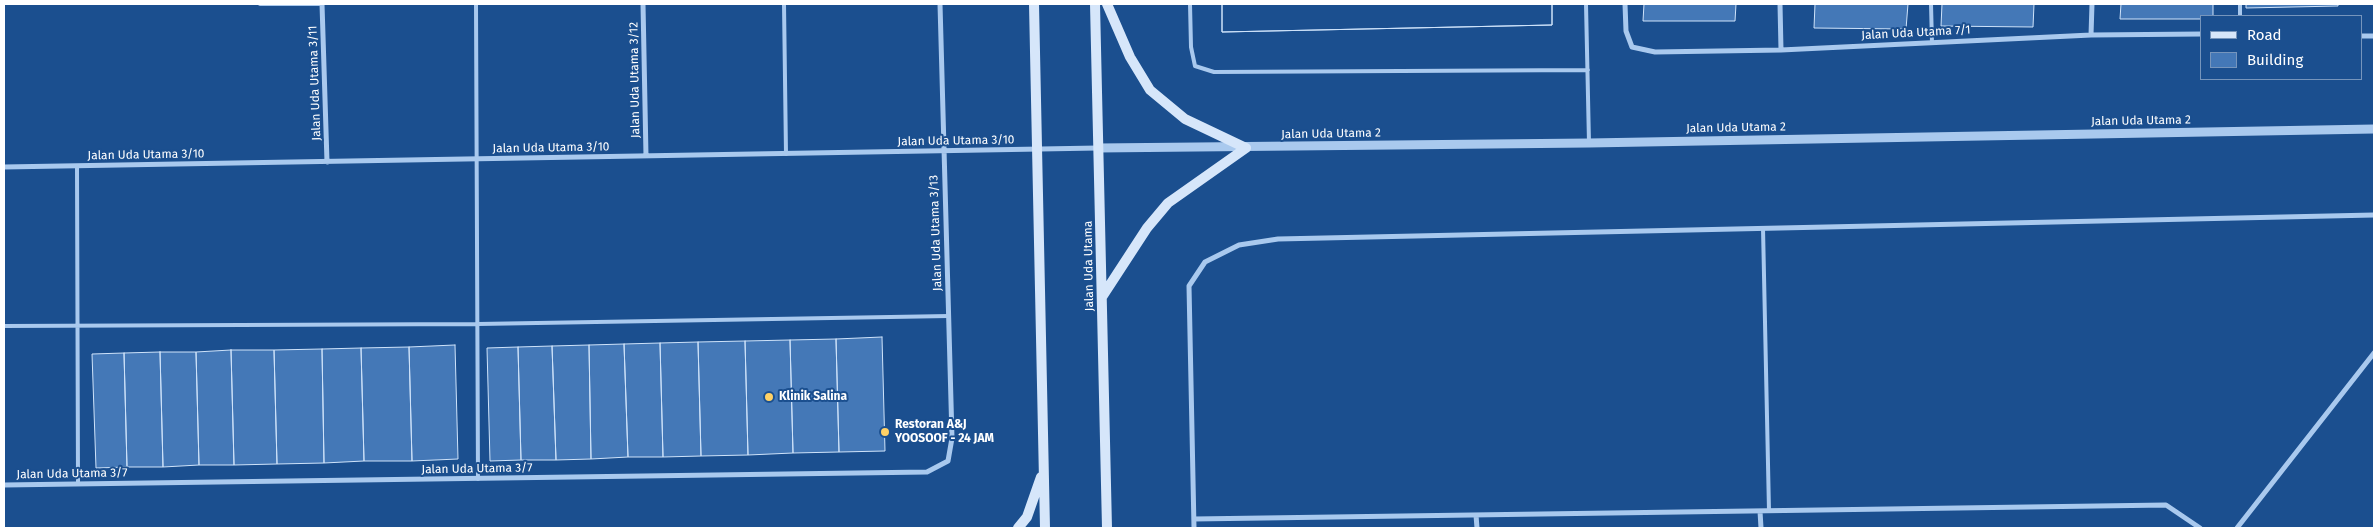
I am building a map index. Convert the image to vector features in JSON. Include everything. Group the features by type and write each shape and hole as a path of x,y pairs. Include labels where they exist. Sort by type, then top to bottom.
{"main road":[{"path":"1034,4 1045,528"},
{"name":"Jalan Uda Utama","path":"1095,4 1107,528"},
{"path":"1102,297 1147,228 1168,203 1246,148 1185,119 1150,90 1130,57 1107,4"},
{"path":"1018,528 1027,517 1044,470"}],"street":[{"name":"Jalan Uda Utama 3/11","path":"322,4 327,162"},
{"name":"Jalan Uda Utama 3/12","path":"643,4 646,156"},
{"name":"Jalan Uda Utama 3/13","path":"940,4 952,438 948,461"},
{"name":"Jalan Uda Utama 7/1","path":"1625,4 1626,31 1632,47 1655,52 1781,50 2092,35 2200,34"},
{"path":"1780,4 1781,50"},
{"path":"2092,4 2092,35"},
{"name":"Jalan Uda Utama 2","path":"1098,148 1589,144 2374,129"},
{"name":"Jalan Uda Utama 3/10","path":"4,167 1098,148"},
{"path":"1194,528 1189,286 1205,262 1239,245 1278,239 2374,215"},
{"path":"2237,528 2374,353"},
{"name":"Jalan Uda Utama 3/7","path":"4,485 927,472 948,461"},
{"path":"1194,519 2166,505 2200,528"},
{"path":"1760,511 1760,528"},
{"path":"1476,515 1476,528"}],"lane":[{"path":"260,4 322,4"},
{"path":"476,4 478,479"},
{"path":"784,4 786,154"},
{"path":"1190,4 1191,47 1195,66 1214,72 1588,70"},
{"path":"1586,4 1589,144"},
{"path":"1931,4 1932,43"},
{"path":"77,166 78,484"},
{"path":"1763,228 1769,511"},
{"path":"4,326 76,324 478,324 948,316"}],"building":[{"path":"1222,4 1552,4 1552,25 1222,32"},
{"path":"1222,4 1552,4 1552,25 1222,32"},
{"path":"1644,4 1736,4 1735,21 1643,21"},
{"path":"1815,4 1908,4 1906,29 1814,28"},
{"path":"1942,4 2034,4 2033,27 1941,26"},
{"path":"2121,4 2213,4 2213,15 2200,15 2200,19 2120,19"},
{"path":"2246,4 2338,4 2338,6 2246,8"},
{"path":"882,337 885,451 839,452 836,339"},
{"path":"836,339 839,452 793,453 790,340"},
{"name":"Klinik Salina","path":"790,340 793,453 748,455 745,341"},
{"path":"745,341 748,455 701,456 698,342"},
{"path":"698,342 701,456 663,457 660,343"},
{"path":"660,343 663,457 628,457 624,344"},
{"path":"624,344 628,457 591,459 589,345"},
{"path":"455,345 458,459 412,461 409,347"},
{"path":"589,345 591,459 556,460 552,346"},
{"path":"552,346 556,460 521,460 518,347"},
{"path":"409,347 412,461 364,461 361,348"},
{"path":"518,347 521,460 490,461 487,348"},
{"path":"361,348 364,461 324,463 322,349"},
{"path":"322,349 324,463 277,464 274,350"},
{"path":"231,350 234,465 199,465 196,352"},
{"path":"231,350 274,350 277,464 234,465"},
{"path":"160,352 163,467 127,467 124,353"},
{"path":"160,352 196,352 199,465 163,467"},
{"path":"124,353 127,467 96,468 92,354"}],"place":[{"name":"Klinik Salina","path":"769,397"},
{"name":"Restoran A&J YOOSOOF - 24 JAM","path":"885,432"}]}
